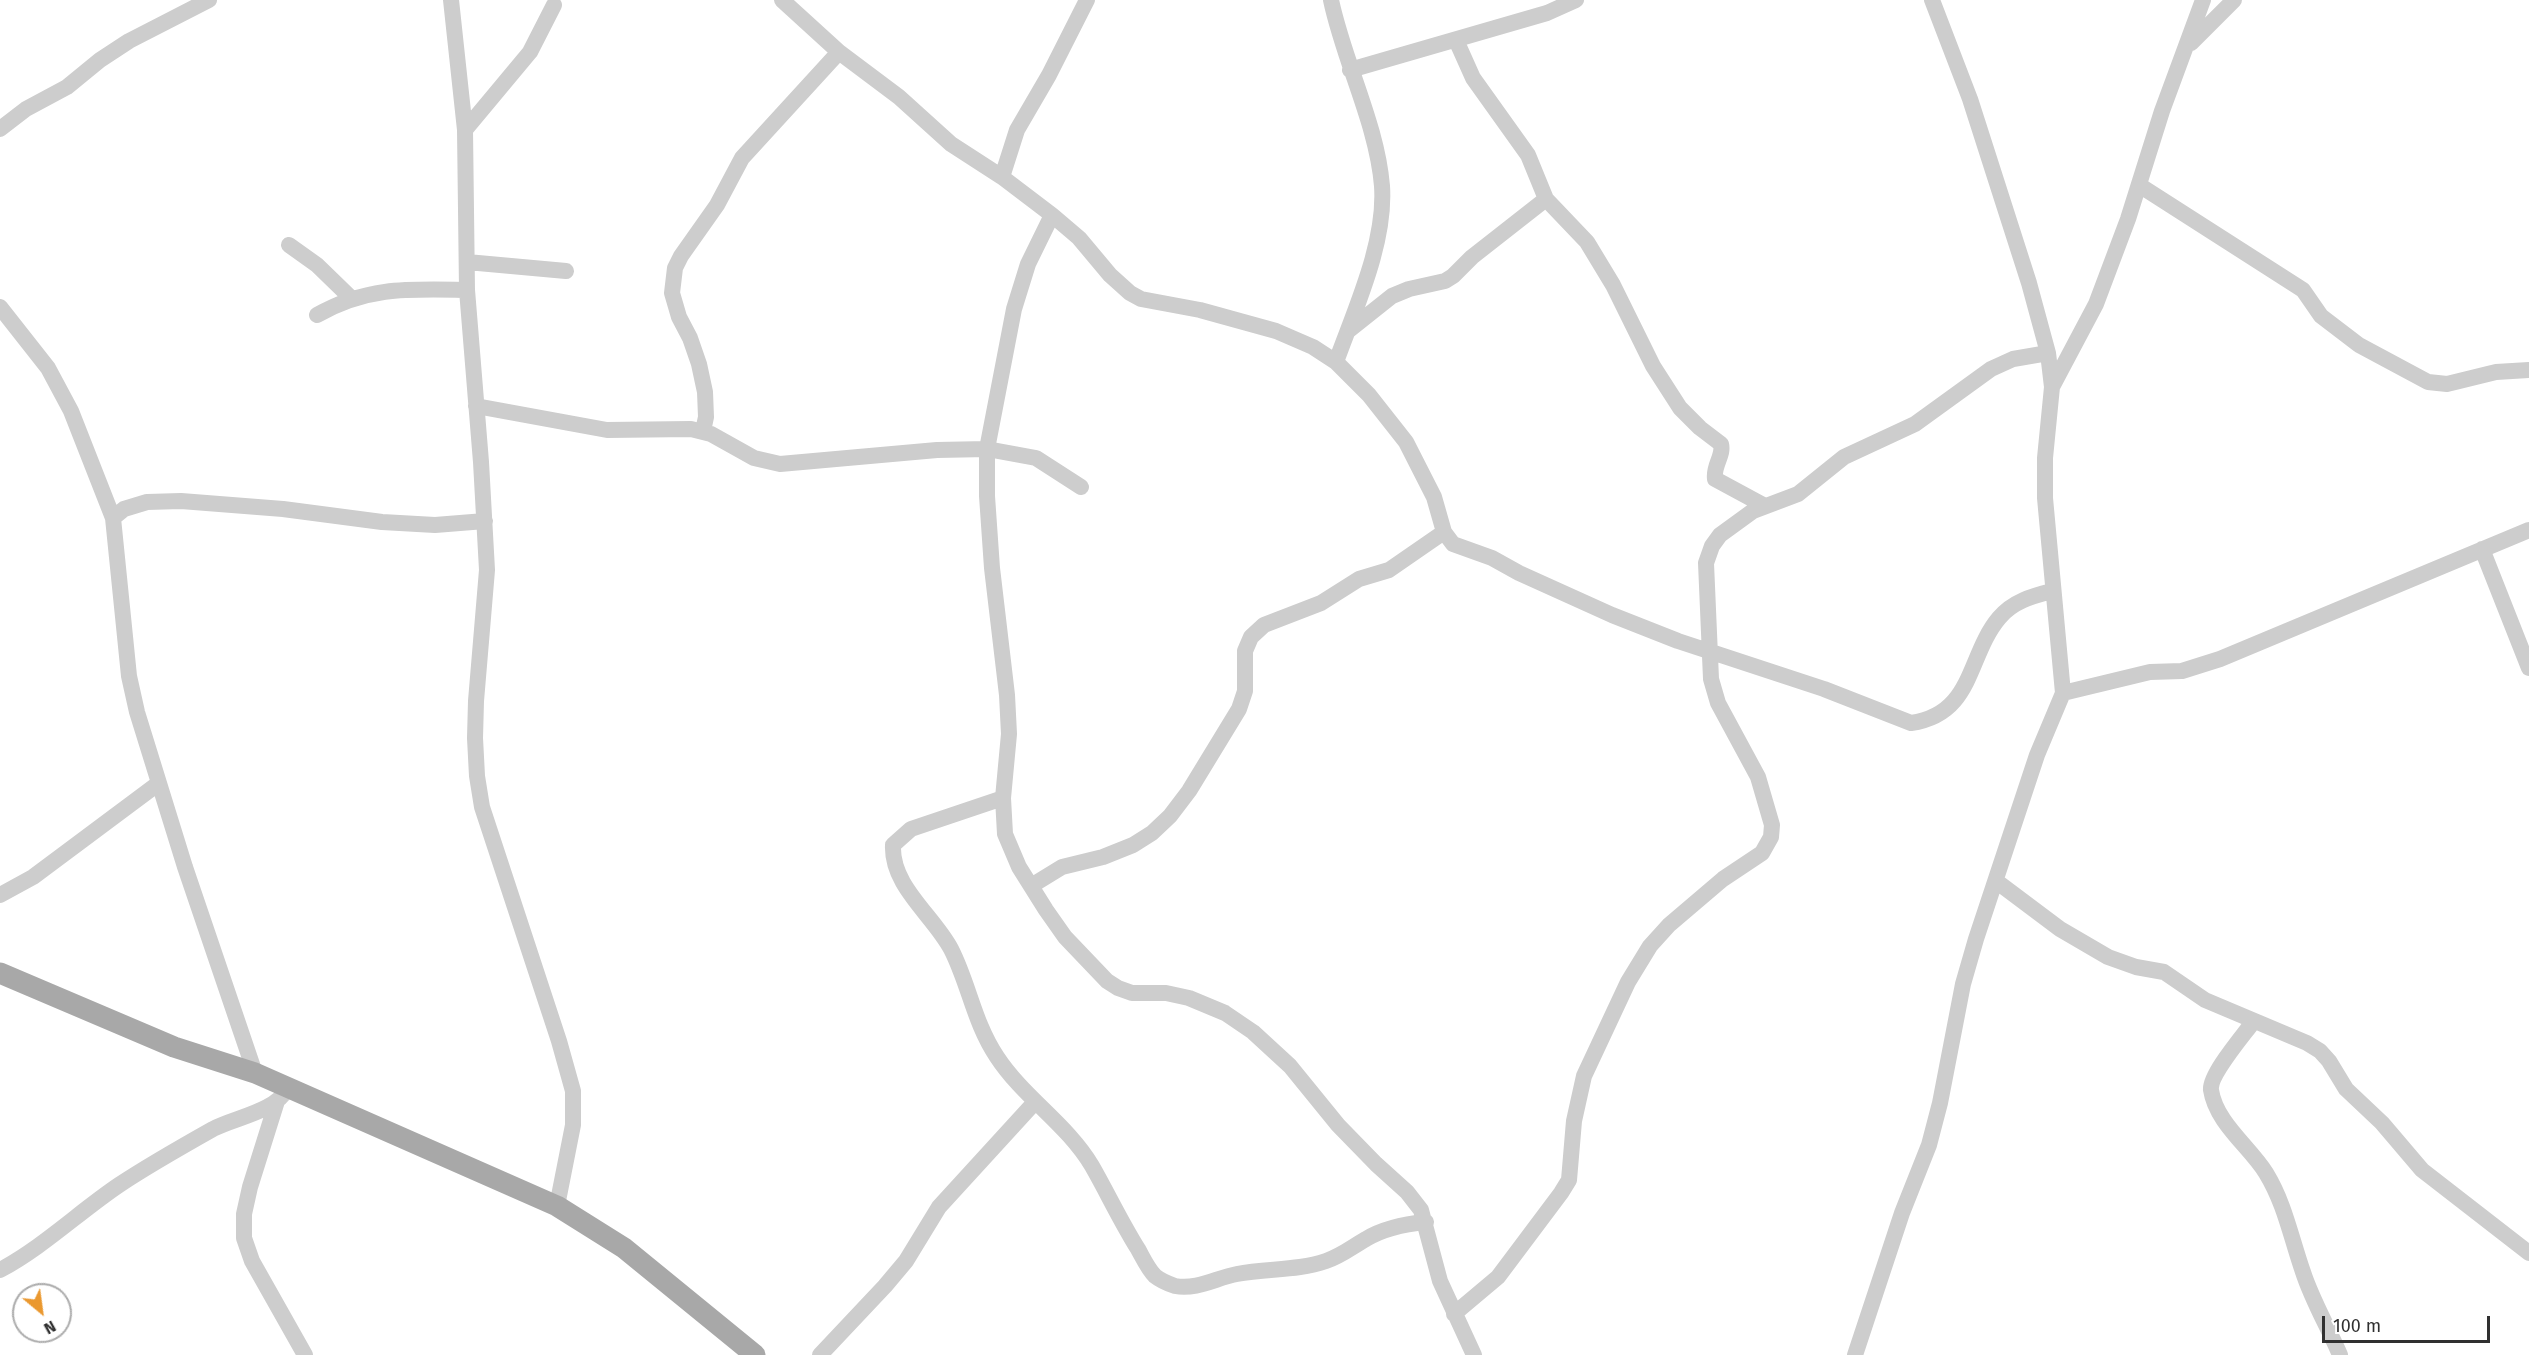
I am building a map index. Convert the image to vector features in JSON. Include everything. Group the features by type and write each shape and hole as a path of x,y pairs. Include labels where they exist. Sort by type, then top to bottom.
{"main road":[{"path":"0,973 174,1047 255,1073 282,1094 557,1206 624,1248 755,1355"}],"street":[{"path":"0,129 26,109 67,87 100,60 129,41 209,0"},
{"path":"451,0 465,130 467,290 487,570 476,701 477,776 482,807 559,1041 573,1091 573,1125 557,1206"},
{"path":"782,0 839,52 899,97 951,144 1002,177 1052,215 1079,238 1122,286 1141,299 1200,310 1276,332 1313,347 1336,362 1369,395 1406,442 1434,497 1444,532 1453,544 1492,558 1612,615 1709,652 1824,689 1911,723 1927,721 1944,711 1964,688 1988,633 2000,616 2016,603 2052,591"},
{"path":"1002,177 1017,130 1049,75 1087,0"},
{"path":"1331,0 1338,35 1374,142 1382,186 1380,225 1367,275 1336,362"},
{"path":"1350,70 1425,46 1456,40 1545,6 1576,0"},
{"path":"1855,1355 1902,1213 1929,1145 1945,1081 1963,984 2037,755 2063,693 2052,591 2045,488 2045,458 2052,387 2048,353 2029,283 1970,99 1932,0"},
{"path":"2052,387 2096,304 2139,185 2162,111 2204,0"},
{"path":"2186,48 2234,0"},
{"path":"465,130 530,52 554,5"},
{"path":"1456,40 1473,78 1528,155 1546,199 1587,242 1613,285 1653,366 1680,408 1700,428 1721,444 1723,450 1713,471 1715,479 1765,506"},
{"path":"703,431 706,417 705,392 699,364 690,338 679,317 672,293 675,267 717,205 742,158 839,52"},
{"path":"2139,185 2303,290 2321,316 2360,345 2428,382 2447,384 2496,372 2529,370"},
{"path":"1347,332 1392,296 1409,289 1445,281 1453,276 1472,257 1546,199"},
{"path":"1052,215 1028,264 1014,309 987,449 987,496 992,568 1007,694 1009,734 1003,798 1005,834 1018,867 1030,886 1065,937 1090,965 1118,988 1132,993 1166,993 1189,998 1225,1013 1253,1032 1290,1066 1338,1125 1407,1192 1421,1210 1426,1222 1440,1281 1474,1355"},
{"path":"289,245 317,265 351,298"},
{"path":"466,262 566,271"},
{"path":"317,315 351,298 389,291 467,290"},
{"path":"0,307 53,376 87,447 113,518 129,676 159,783 255,1073"},
{"path":"1454,1314 1498,1277 1569,1180 1574,1120 1584,1076 1628,982 1650,946 1695,902 1767,848 1771,837 1772,825 1758,777 1718,703 1711,680 1706,563 1712,546 1720,536 1753,511 1798,494 1844,457 1915,424 1991,369 2013,359 2048,353"},
{"path":"476,406 607,430 671,428 703,431 754,458 780,464 937,450 987,449 1036,458 1081,487"},
{"path":"113,518 124,509 147,502 181,501 283,509 392,523 435,525 485,521"},
{"path":"2063,693 2150,672 2182,671 2220,659 2529,530"},
{"path":"1030,886 1062,867 1103,857 1133,845 1170,816 1195,782 1239,709 1245,691 1245,651 1251,637 1264,625 1321,603 1359,579 1389,570 1444,532"},
{"path":"2482,549 2529,668"},
{"path":"0,895 33,877 159,783"},
{"path":"1003,798 910,829 893,845 892,856 896,871 906,889 938,928 951,950 981,1029 996,1056 1035,1102 1081,1148 1126,1230 1156,1276 1172,1285 1192,1286 1235,1274 1309,1266 1337,1257 1368,1237 1386,1229 1406,1223 1426,1222"},
{"path":"1996,881 2060,929 2108,957 2136,967 2164,972 2205,1000 2307,1043 2320,1051 2346,1089 2382,1123 2422,1170 2529,1253"},
{"path":"2253,1022 2213,1076 2210,1089 2215,1105 2266,1172 2284,1206 2304,1275 2340,1355"},
{"path":"0,1270 50,1237 118,1186 178,1148 282,1094"},
{"path":"282,1094 250,1187 244,1214 244,1238 252,1261 305,1355"},
{"path":"820,1355 906,1261 945,1200 1035,1102"}]}
